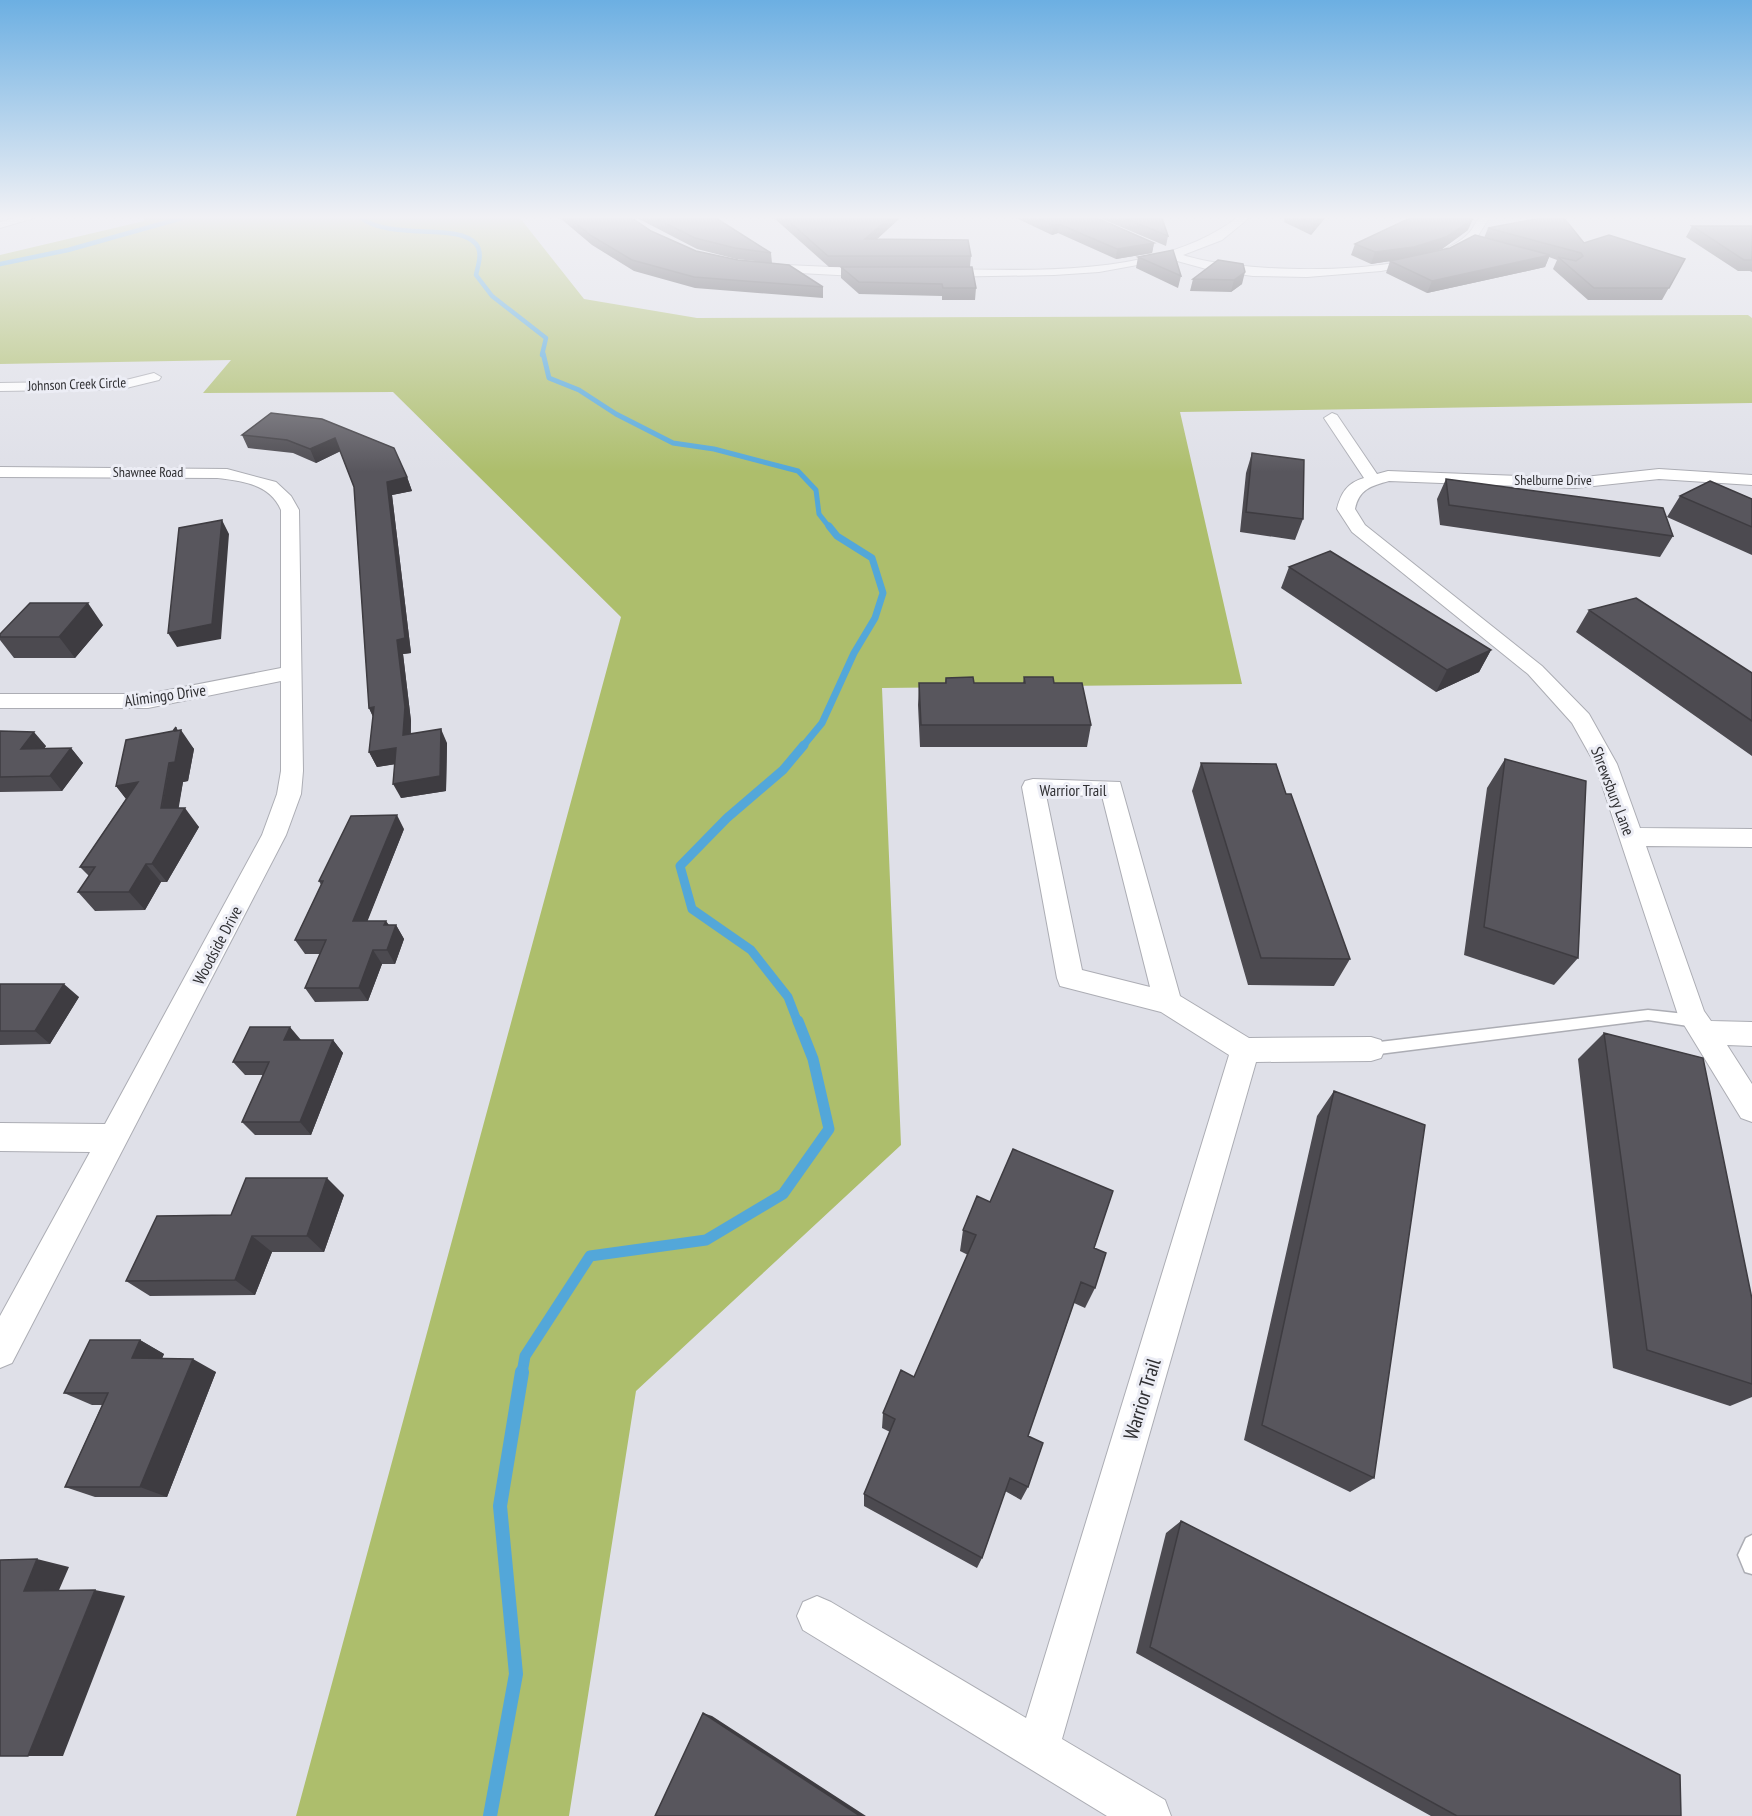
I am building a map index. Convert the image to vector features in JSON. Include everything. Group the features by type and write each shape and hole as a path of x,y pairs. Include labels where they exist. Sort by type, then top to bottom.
{"street":[{"name":"Johnson Creek Circle","path":"0,387 114,386 154,377"},
{"path":"1332,418 1364,483"},
{"name":"Shawnee Road","path":"0,472 217,473 250,477 282,495 287,502"},
{"name":"Shelburne Drive","path":"1364,483 1397,475 1575,483 1659,474 1752,480"},
{"name":"Shrewsbury Lane","path":"1364,483 1346,504 1350,519 1358,528 1535,670 1574,710 1602,755 1700,1027 1752,1109"},
{"name":"Woodside Drive","path":"0,1351 281,819 292,771 290,510 287,502"},
{"name":"Alimingo Drive","path":"0,700 148,701 292,672"},
{"name":"Warrior Trail","path":"1038,1749 1245,1050 1168,1003 1070,978 1034,787 1112,788 1168,1003"},
{"path":"1631,837 1752,838"},
{"path":"1700,1027 1752,1034"},
{"path":"1245,1050 1379,1047"},
{"path":"0,1137 114,1138"},
{"path":"817,1616 1149,1816"}],"lane":[{"path":"1379,1047 1648,1015 1700,1027"},
{"path":"1752,1544 1747,1555 1752,1565"}],"green space":[{"path":"0,303 606,303 697,318 1748,315 1752,318 1752,403 1180,412 1242,684 882,688 901,1145 636,1391 569,1816 296,1816 621,617 393,392 203,393 231,360 0,364"}],"building":[{"path":"271,413 322,419 394,448 407,477 387,482 405,638 397,640 405,707 403,735 441,729 440,776 393,784 396,748 369,752 374,707 369,708 354,487 335,438 310,449 287,440 242,435"},
{"path":"1252,453 1304,460 1303,519 1246,512"},
{"path":"1446,479 1663,508 1673,536 1449,505"},
{"path":"1710,481 1752,499 1752,527 1680,496"},
{"path":"222,520 212,624 168,633 179,528"},
{"path":"1330,551 1491,650 1447,670 1289,567"},
{"path":"1636,598 1752,673 1752,721 1589,610"},
{"path":"30,603 88,603 59,637 0,637 0,634"},
{"path":"973,677 974,683 1025,683 1024,677 1053,677 1054,683 1082,683 1091,725 921,725 919,683 946,683 946,678"},
{"path":"176,727 175,731 181,730 175,762 169,763 161,808 185,808 152,864 146,864 129,892 78,892 95,867 80,867 138,782 116,786 126,740 173,731"},
{"path":"0,731 34,732 21,749 71,748 50,776 0,777"},
{"path":"1505,759 1586,781 1578,958 1484,927"},
{"path":"1201,763 1276,764 1286,794 1291,794 1350,959 1261,958"},
{"path":"397,815 353,921 386,921 384,925 396,925 387,950 373,950 359,988 305,988 326,940 295,940 323,881 319,881 351,816"},
{"path":"0,984 64,984 35,1031 0,1031"},
{"path":"250,1027 290,1027 284,1040 333,1040 300,1122 242,1122 269,1062 233,1062"},
{"path":"1604,1033 1703,1058 1752,1299 1752,1384 1647,1350"},
{"path":"1334,1091 1425,1125 1374,1478 1262,1425"},
{"path":"1013,1149 1113,1191 1094,1248 1106,1253 1095,1288 1081,1282 1028,1436 1043,1443 1028,1487 1010,1478 982,1558 864,1494 895,1419 883,1413 901,1370 914,1377 976,1235 963,1230 977,1196 990,1202"},
{"path":"246,1178 327,1178 307,1236 252,1236 235,1280 126,1281 157,1216 231,1215"},
{"path":"90,1340 140,1340 132,1358 193,1359 140,1487 65,1487 108,1393 64,1393"},
{"path":"1181,1521 1680,1775 1681,1816 1457,1816 1150,1647"},
{"path":"37,1559 24,1591 95,1590 28,1756 0,1756 0,1560"},
{"path":"703,1713 860,1816 655,1816"}],"waterway":[{"path":"501,303 546,338 542,355"},
{"path":"543,353 549,378 579,390 616,414 673,443 714,449 798,471 816,490 819,514 830,528"},
{"path":"803,746 822,723 854,653 875,618 883,593 872,558 837,536 829,526"},
{"path":"798,1023 788,997 751,950 692,909 680,866 727,818 783,770 804,745"},
{"path":"522,1373 525,1356 590,1256 706,1240 783,1194 829,1129 813,1059 798,1021"},
{"path":"490,1816 516,1674 500,1506 522,1372"}]}
